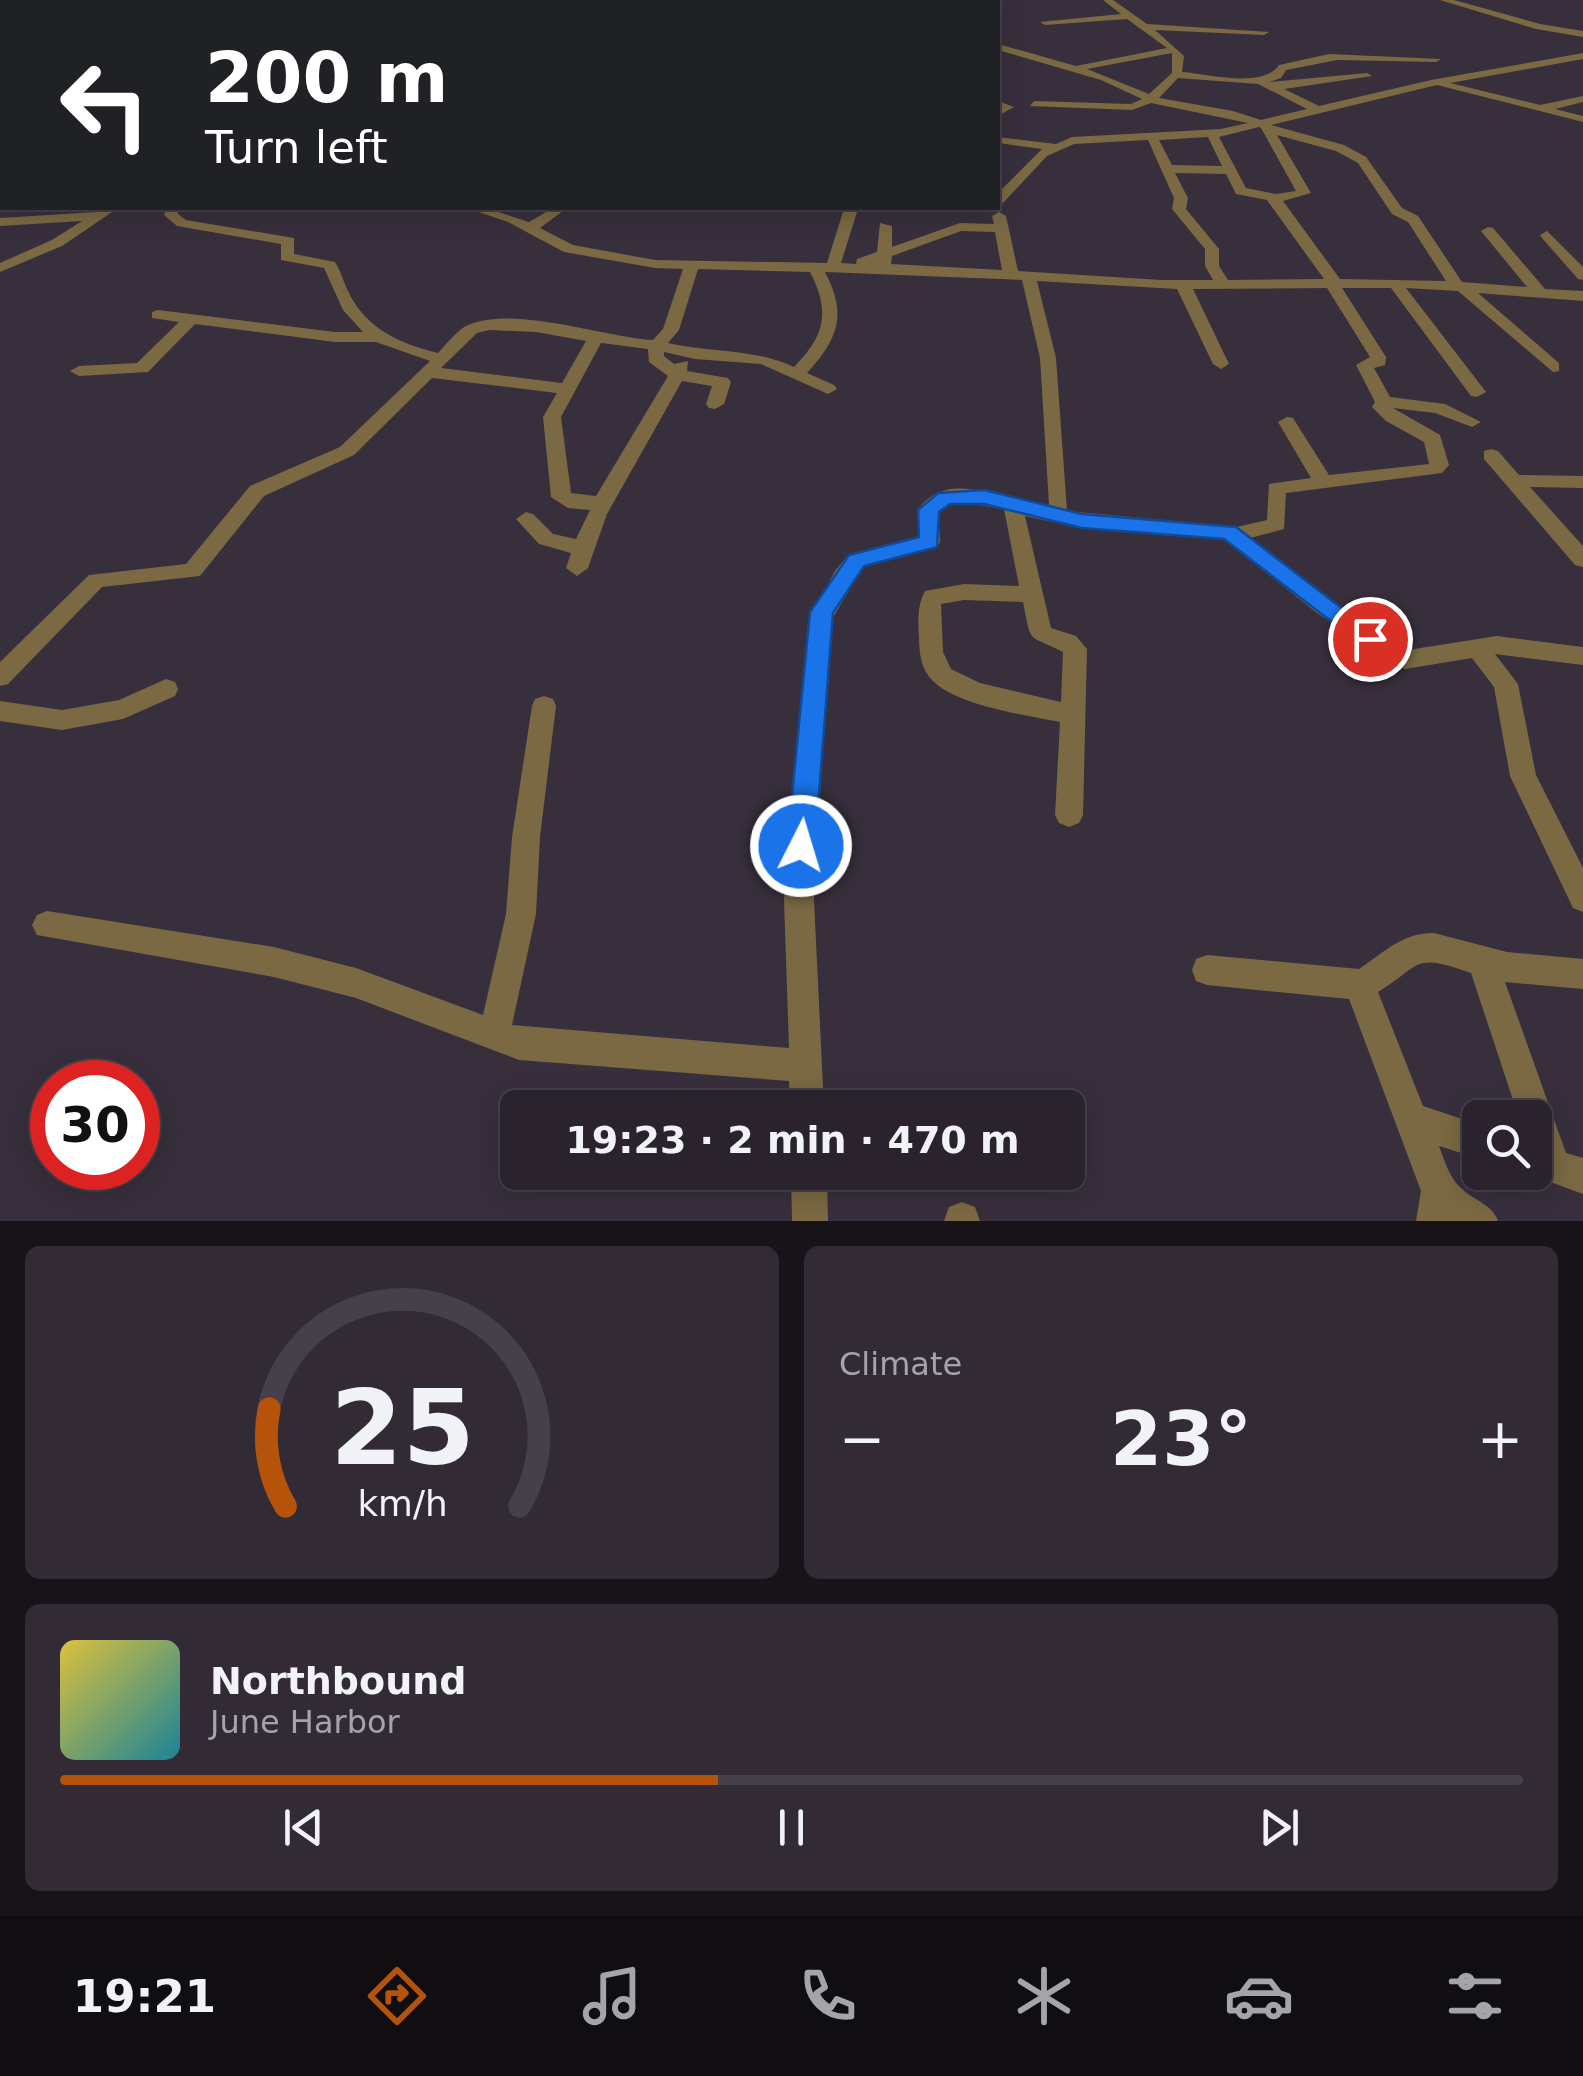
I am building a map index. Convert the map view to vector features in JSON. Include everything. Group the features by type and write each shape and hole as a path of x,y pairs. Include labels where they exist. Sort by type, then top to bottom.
{"street":[{"path":"1107,0 1175,50 1181,61 1176,75 1155,92 1152,100"},
{"path":"1444,0 1583,34"},
{"path":"1045,22 1129,16"},
{"path":"1145,27 1264,32"},
{"path":"1376,40 1430,83 1583,119"},
{"path":"1003,49 1035,46"},
{"path":"1311,48 1395,90"},
{"path":"1003,49 1106,78 1152,100 1213,110 1340,148 1362,160 1397,211 1413,219 1460,288 1553,367"},
{"path":"1037,60 1069,49"},
{"path":"1000,63 1100,50"},
{"path":"1072,68 1175,50"},
{"path":"1000,140 1106,153 1112,148 1114,134 1152,138 1265,126 1395,90 1583,56"},
{"path":"1176,75 1260,80 1277,76 1283,68 1331,58 1436,59"},
{"path":"1106,78 1129,72 1108,63"},
{"path":"1072,68 1101,115"},
{"path":"1273,87 1367,76"},
{"path":"1260,80 1315,110"},
{"path":"1320,81 1356,99"},
{"path":"1536,109 1583,99"},
{"path":"1034,104 1132,107 1152,100"},
{"path":"1558,115 1583,136"},
{"path":"1212,134 1243,193 1273,199 1304,193 1265,126"},
{"path":"1152,138 1182,198 1179,208 1212,249 1212,266 1223,284"},
{"path":"1000,202 1030,165 1054,148"},
{"path":"1165,169 1232,170"},
{"path":"1273,199 1332,281 1378,357 1379,361 1364,365 1384,402"},
{"path":"174,210 175,220 289,241 288,258 321,260 330,265 346,302 376,337 435,366 566,389"},
{"path":"199,226 220,210"},
{"path":"503,210 569,249 655,264 831,267 884,261 1020,276 1183,284 1395,283 1582,296"},
{"path":"530,228 559,210"},
{"path":"999,210 1004,235 1048,358 1059,507 1052,514"},
{"path":"0,222 105,212"},
{"path":"0,268 57,243 105,212"},
{"path":"798,373 816,356 832,315 831,267 850,212"},
{"path":"884,261 885,230 915,242 1004,235"},
{"path":"1488,231 1540,294"},
{"path":"1546,236 1583,276 1569,281 1582,296"},
{"path":"884,261 915,242"},
{"path":"692,265 671,330 657,345 656,358 677,376 722,382 715,404"},
{"path":"1395,283 1478,392"},
{"path":"1183,284 1222,364"},
{"path":"158,315 335,336 376,337"},
{"path":"79,371 142,368 189,321"},
{"path":"0,678 85,588 98,580 192,570 257,491 346,450 478,327 540,330 657,345 688,353 764,360 828,390"},
{"path":"596,338 552,417 560,496 575,503 602,504"},
{"path":"526,519 546,538 580,558 602,504 662,409 688,353"},
{"path":"1384,402 1438,408 1472,422"},
{"path":"1234,535 1276,524 1276,488 1435,469 1439,465 1433,439 1392,418 1381,407 1384,402"},
{"path":"1287,422 1324,482"},
{"path":"1491,455 1583,560"},
{"path":"1515,481 1583,482"},
{"path":"806,1090 801,846 822,612 856,560 930,542 928,510 934,502 966,496 1098,523 1214,529 1234,535 1393,655 1417,661 1498,644 1583,656"},
{"path":"1012,506 1044,636 1068,642 1074,649 1069,815"},
{"path":"1034,594 964,592 933,597 930,604 935,670 944,681 971,690 1072,715"},
{"path":"1476,647 1506,684 1523,776 1583,898"},
{"path":"0,711 62,720 123,709 166,689"},
{"path":"495,1032 521,914 544,706"},
{"path":"47,925 274,962 356,982 519,1044 806,1066"},
{"path":"1207,970 1359,984 1382,974 1393,960 1411,950 1437,948 1482,962 1583,974"},
{"path":"1482,962 1557,1168"},
{"path":"1359,984 1413,1120 1436,1206 1480,1221"},
{"path":"1413,1120 1462,1136"},
{"path":"809,1190 810,1221"}],"route":[{"path":"801,846 816,640 822,612 856,560 930,542 928,510 934,502 984,497 1082,521 1229,532 1370,639"}]}
